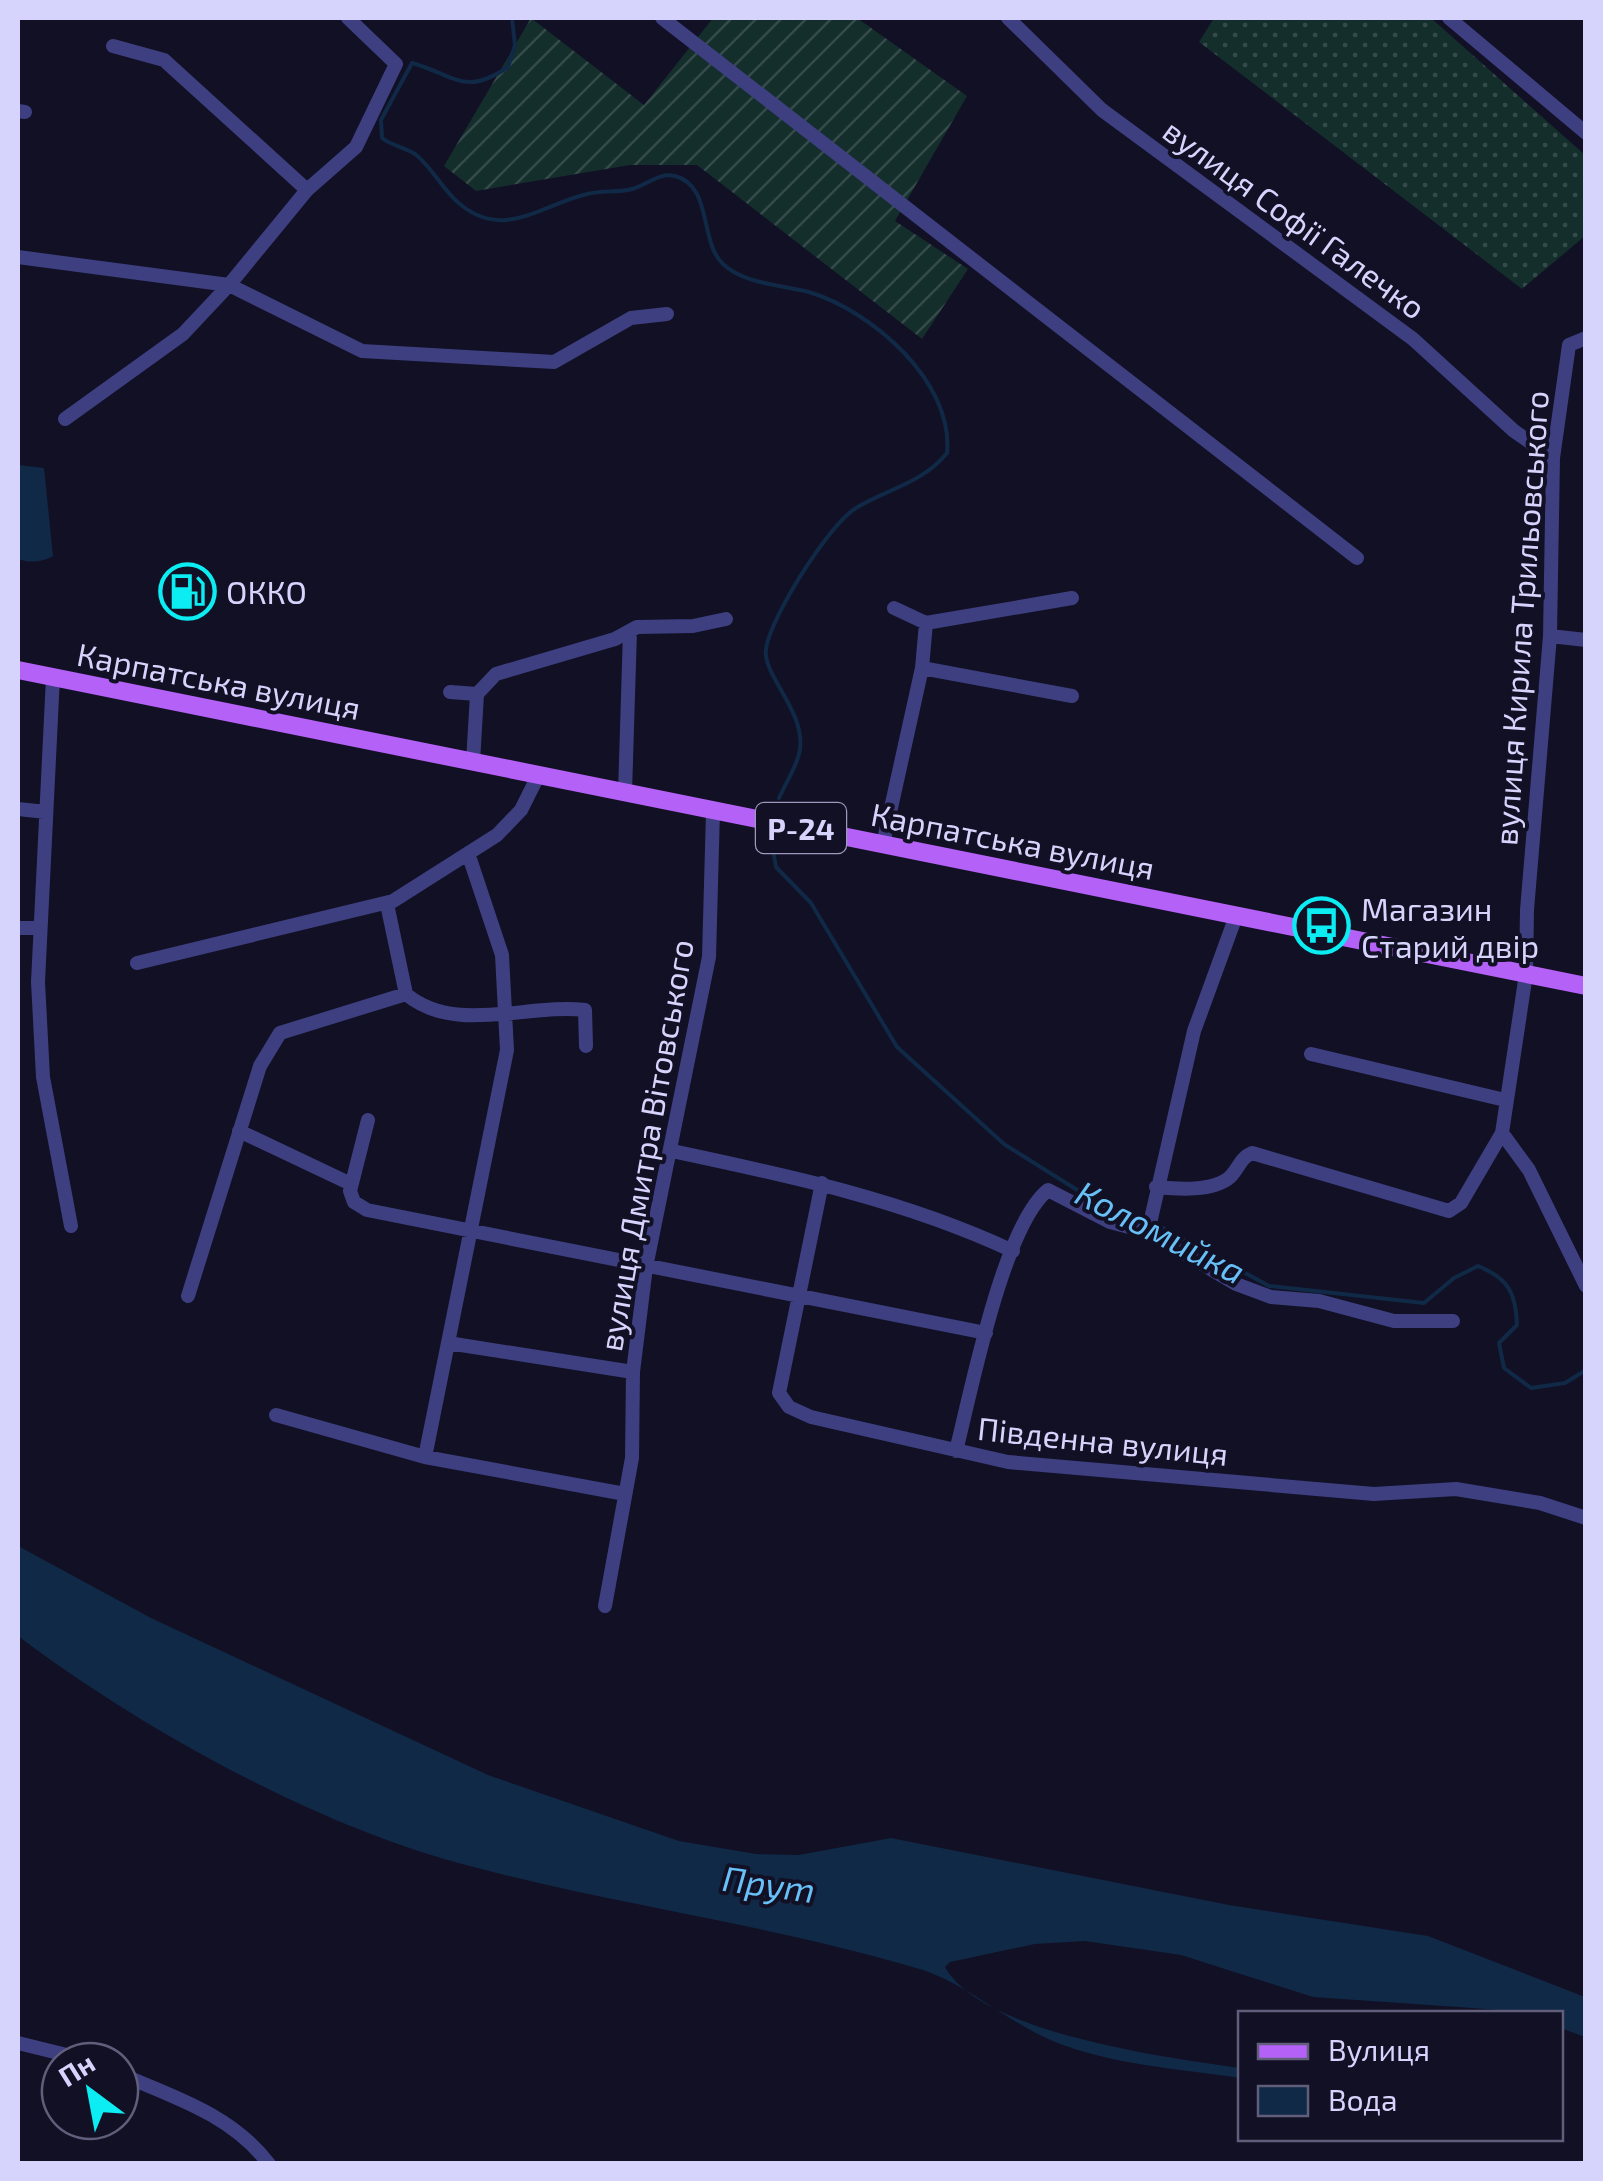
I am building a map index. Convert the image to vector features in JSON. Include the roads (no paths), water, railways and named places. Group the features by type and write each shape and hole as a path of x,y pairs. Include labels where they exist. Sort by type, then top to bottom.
{"main road":[{"name":"Карпатська вулиця","path":"18,670 1586,986"}],"street":[{"path":"65,420 183,334 307,190 356,147 396,64 348,18"},
{"path":"662,18 1357,558"},
{"name":"вулиця Софії Галечко","path":"1008,18 1102,110 1413,339 1514,431 1553,458"},
{"path":"1449,18 1586,133"},
{"path":"113,46 164,60 307,190"},
{"path":"18,257 229,284 362,351 554,362 631,318 667,314"},
{"name":"вулиця Кирила Трильовського","path":"1502,1132 1526,974 1527,910 1550,636 1553,458 1568,346 1586,338"},
{"path":"894,608 926,623 1072,598"},
{"path":"473,762 477,694 496,674 646,626 693,626 726,619"},
{"path":"883,844 922,668 926,623"},
{"path":"625,793 630,631"},
{"path":"1550,636 1586,640"},
{"path":"922,668 1072,696"},
{"path":"54,677 39,928 43,1077 71,1226"},
{"path":"450,692 477,694"},
{"path":"137,963 387,904 469,856 514,820 538,776"},
{"path":"18,809 46,812"},
{"name":"вулиця Дмитра Вітовського","path":"604,1606 632,1458 633,1372 646,1267 709,957 714,811"},
{"path":"425,1457 504,1070 508,1014 502,954 469,856"},
{"path":"387,904 406,994 420,1005 445,1012 508,1014 585,1010 586,1046"},
{"path":"1149,1226 1194,1031 1236,916"},
{"path":"18,928 39,928"},
{"path":"188,1296 239,1132 274,1037 296,1025 406,994"},
{"path":"1310,1054 1505,1100"},
{"path":"368,1120 351,1184 352,1200 367,1210 986,1333"},
{"path":"239,1132 351,1184"},
{"path":"1156,1186 1218,1184 1252,1153 1449,1211 1461,1203 1502,1132 1529,1170 1586,1286"},
{"path":"672,1151 822,1183 941,1218 1012,1251"},
{"name":"Південна вулиця","path":"822,1183 797,1296 781,1401 811,1417 1008,1462 1374,1494 1456,1489 1540,1504 1586,1518"},
{"path":"956,1450 1012,1251 1030,1214 1048,1190 1110,1222 1149,1226 1236,1284 1271,1297 1323,1302 1394,1321 1453,1321"},
{"path":"448,1342 633,1372"},
{"path":"276,1415 425,1457 626,1494"},
{"path":"140,2083 240,2132 269,2164"}],"water":[{"path":"18,465 44,468 53,556 45,560 30,562 18,558"},
{"name":"Прут","path":"18,1546 151,1618 488,1775 679,1841 756,1854 799,1855 891,1838 1229,1905 1428,1936 1585,1997 1585,2037 1563,2029 1563,2011 1313,1997 1181,1955 1085,1941 1035,1944 950,1962 945,1967 968,1992 934,1974 860,1953 466,1865 350,1826 232,1771 120,1706 18,1636"},
{"path":"1000,2011 1080,2039 1238,2068 1238,2078 1100,2056 1055,2042"}],"waterway":[{"name":"Коломийка","path":"512,18 515,45 508,67 493,76 460,81 412,63 381,120 382,138 415,154 461,205 493,220 523,217 587,194 627,190 658,177 675,176 687,182 701,202 711,242 723,264 741,276 809,292 858,315 904,353 923,376 946,426 947,453 927,472 845,517 802,573 778,616 766,649 767,659 800,735 797,761 779,798"},
{"name":"Коломийка","path":"772,845 776,867 811,903 897,1047 1004,1144 1098,1203 1134,1221 1161,1227 1269,1286 1424,1303 1454,1278 1478,1266 1503,1282 1515,1304 1517,1325 1499,1343 1504,1368 1531,1388 1565,1383 1586,1370"}],"place":[{"name":"ОККО","path":"187,591"},
{"name":"Магазин Старий двір","path":"1322,926"}]}
